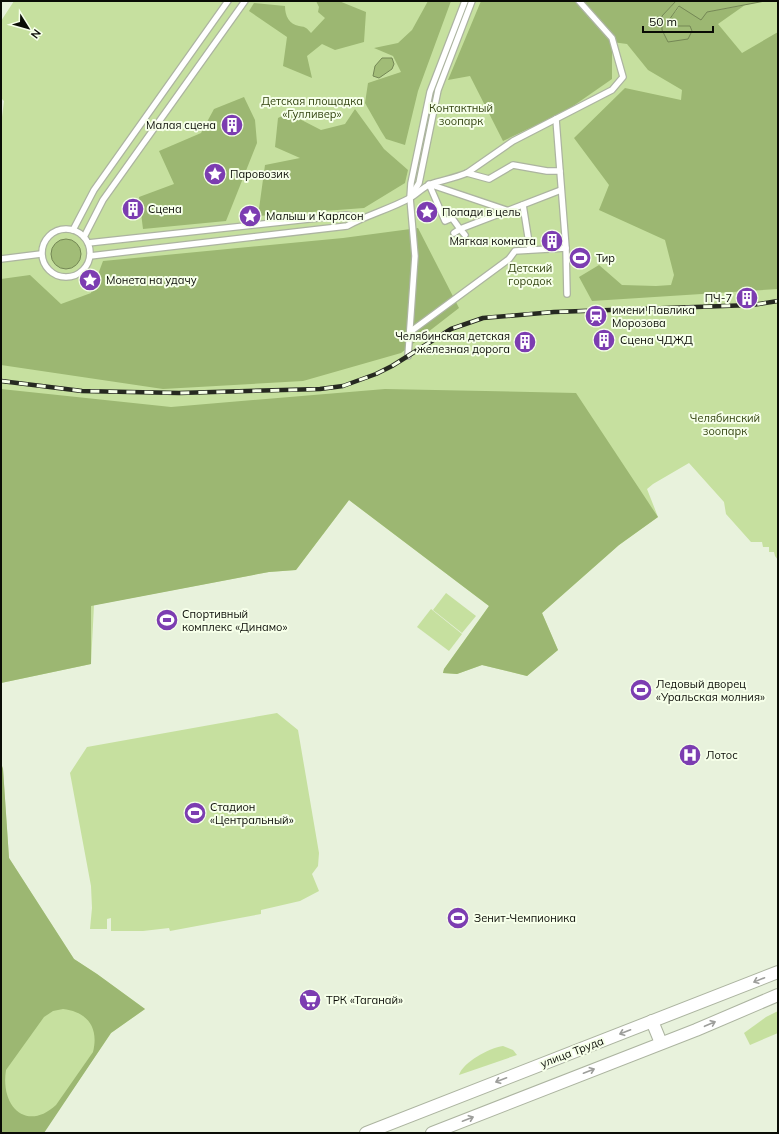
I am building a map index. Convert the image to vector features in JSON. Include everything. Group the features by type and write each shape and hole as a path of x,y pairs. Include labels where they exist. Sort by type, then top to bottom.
{"main road":[{"name":"улица Труда","path":"366,1133 778,972"},
{"path":"432,1133 662,1043 778,995"},
{"path":"652,1021 662,1043"}],"street":[{"path":"72,230 94,190 228,1"},
{"path":"84,237 103,200 244,1"},
{"path":"408,356 416,256 410,198 411,184 430,92 465,1"},
{"path":"410,198 418,183 438,90 472,1"},
{"path":"90,256 347,226 361,218 374,214 410,198 429,184 458,177 467,173 513,141 612,90 623,77 612,38 578,1"},
{"path":"556,119 566,248 567,294"},
{"path":"467,173 489,179 513,165 546,171 560,171"},
{"path":"429,184 509,211"},
{"path":"429,184 445,221 452,218 465,235"},
{"path":"454,233 460,229 561,190"},
{"path":"523,205 530,249"},
{"path":"88,243 346,215 361,218"},
{"path":"65,229 72,230 84,237 88,243 90,256 88,264 83,271 77,276 69,278 60,278 53,275 43,262 41,254 42,246 45,240 57,230 65,229"},
{"path":"410,332 509,259 515,251 566,248"},
{"path":"1,259 41,254"}],"green space":[{"path":"14,1 778,1 778,560 774,552 769,552 769,547 763,547 762,542 751,542 726,514 724,502 689,463 647,489 658,517 619,545 542,613 558,650 527,676 482,665 457,674 443,673 444,669 489,606 349,500 296,570 269,572 94,605 91,664 1,683 1,125 4,101 1,98 1,21"},
{"path":"446,593 476,616 462,633 433,610"},
{"path":"431,609 462,634 449,651 417,627"},
{"name":"Стадион «Центральный»","path":"277,713 298,730 319,853 318,866 312,874 319,891 300,901 261,910 261,914 170,931 169,928 143,931 111,931 111,918 107,919 107,929 90,929 92,908 91,886 70,773 87,747"},
{"path":"1,763 3,769 9,858 74,959 145,1009 111,1033 43,1133 1,1133"},
{"path":"778,1011 778,1033 750,1045 744,1033 766,1017"},
{"path":"503,1046 513,1050 517,1055 459,1075 461,1070 477,1056 497,1047"}],"shaded area":[{"path":"316,1 339,1 366,12 364,42 335,50 322,44 307,56 312,78 283,66 287,37 249,11 254,3 285,6 287,16 290,21 296,25 305,27 311,33 325,18 318,12 319,7"},
{"path":"428,1 451,1 418,91 405,145 386,139 381,131 365,103 368,83 401,72 393,56 374,48 398,43 412,30"},
{"path":"481,1 676,1 662,16 662,30 690,26 674,26 669,20 680,6 707,12 745,5 718,24 742,53 778,32 778,289 592,301 579,277 599,265 622,285 671,285 674,275 665,240 599,210 609,185 574,138 625,88 681,100 682,90 648,70 627,44 612,42 612,79 566,111 503,141 470,76 448,80"},
{"path":"676,1 765,1 707,12 701,20 679,6 669,20 674,26 690,26 692,31 688,39 668,42 662,30 662,16"},
{"path":"382,58 392,58 394,64 392,69 379,78 373,76 375,66"},
{"path":"244,97 255,120 257,143 226,221 143,229 139,197 174,184 159,151 201,133 214,109"},
{"path":"355,109 384,149 408,170 405,183 364,208 258,216 265,165 300,158 275,147 278,118 288,113 321,130 345,124"},
{"path":"418,228 459,308 401,353 303,381 163,389 1,365 1,279 30,275 61,304 91,293 103,261 343,238"},
{"path":"66,239 77,243 81,254 77,265 66,269 55,265 51,254 55,243"},
{"path":"1,389 171,407 385,389 576,393 658,517 619,545 542,613 558,650 527,676 482,665 457,674 443,673 444,669 489,606 349,500 296,570 269,572 91,606 91,664 1,683"},
{"path":"1,763 3,769 9,858 74,959 145,1009 111,1033 44,1133 1,1133","holes":["63,1009 79,1014 90,1023 94,1036 93,1052 56,1105 45,1113 35,1116 26,1116 18,1112 7,1095 5,1083 6,1070 44,1017 53,1011"]}],"railway":[{"path":"1,381 82,391 179,393 320,389 343,386 376,374 392,366 451,329 483,318 554,312 752,305 778,301"}],"place":[{"name":"Малая сцена","path":"232,125"},
{"name":"Паровозик","path":"215,174"},
{"name":"Сцена","path":"133,209"},
{"name":"Попади в цель","path":"427,212"},
{"name":"Малыш и Карлсон","path":"250,216"},
{"name":"Мягкая комната","path":"552,241"},
{"name":"Тир","path":"580,258"},
{"name":"Монета на удачу","path":"90,280"},
{"name":"ПЧ-7","path":"747,298"},
{"name":"имени Павлика Морозова","path":"596,316"},
{"name":"Сцена ЧДЖД","path":"604,340"},
{"name":"Челябинская детская железная дорога","path":"525,342"},
{"name":"Спортивный комплекс «Динамо»","path":"167,620"},
{"name":"Ледовый дворец «Уральская молния»","path":"641,690"},
{"name":"Лотос","path":"690,755"},
{"name":"Стадион «Центральный»","path":"195,813"},
{"name":"Зенит-Чемпионика","path":"458,918"},
{"name":"ТРК «Таганай»","path":"310,1000"}],"park label":[{"name":"Детская площадка «Гулливер»","path":"312,107"},
{"name":"Контактный зоопарк","path":"461,114"},
{"name":"Детский городок","path":"530,274"},
{"name":"Челябинский зоопарк","path":"725,424"}]}
